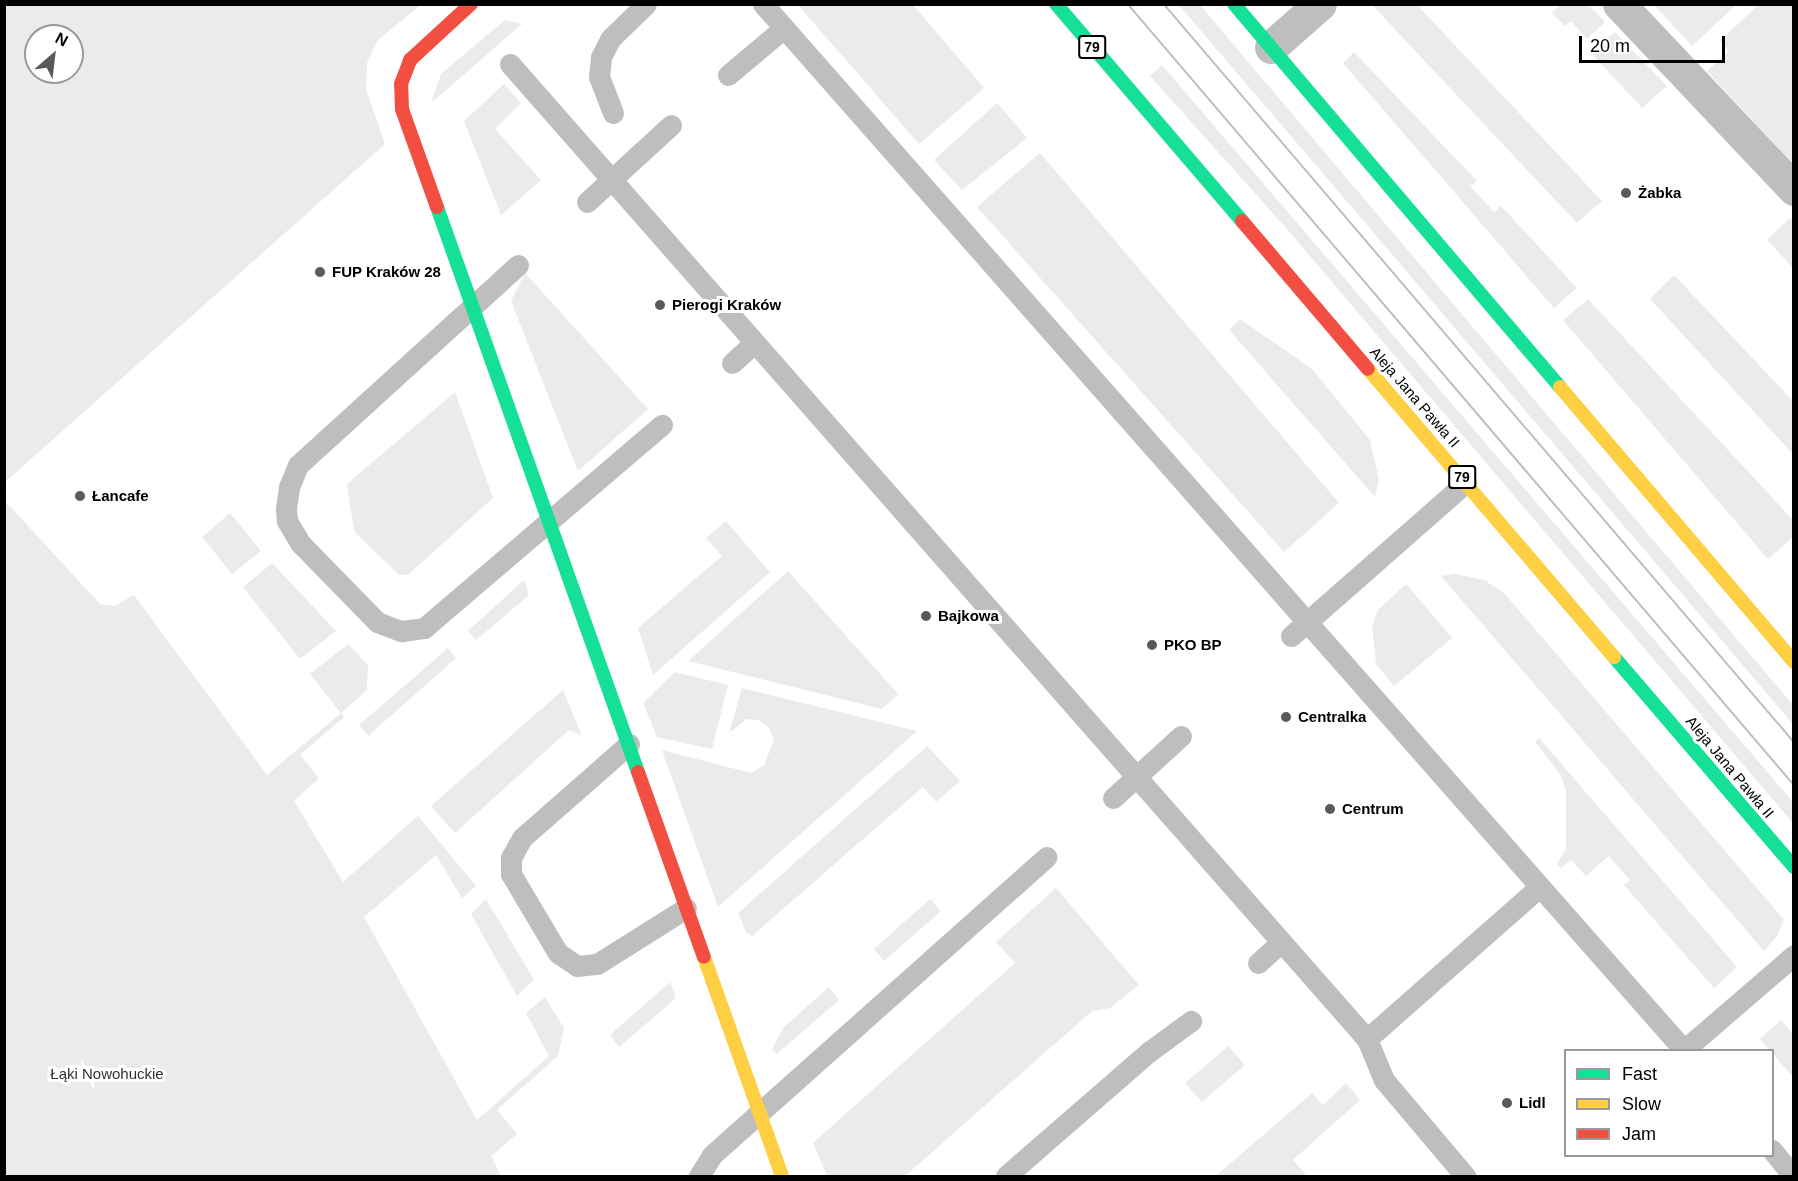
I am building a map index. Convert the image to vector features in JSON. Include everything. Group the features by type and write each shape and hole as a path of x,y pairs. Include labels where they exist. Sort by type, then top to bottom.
{"main road":[{"path":"471,4 415,52 405,68 400,93 402,109 474,305 549,524 782,1176"},
{"name":"Aleja Jana Pawła II","path":"1056,4 1794,867"},
{"path":"1234,4 1794,662"}],"street":[{"path":"1271,47 1320,4"},
{"path":"1618,4 1794,189"}],"lane":[{"path":"613,113 599,77 601,57 610,39 646,4"},
{"path":"763,4 1299,629 1683,1049"},
{"path":"728,75 784,28"},
{"path":"510,64 1367,1039 1384,1080 1465,1176"},
{"path":"587,202 671,125"},
{"path":"518,265 306,456 289,487 287,521 301,544 365,614 401,631 433,623 662,425"},
{"path":"732,363 754,343"},
{"path":"1299,629 1466,482"},
{"path":"1113,798 1181,736"},
{"path":"629,744 522,838 510,858 511,874 558,953 577,966 597,964 687,908"},
{"path":"699,1176 712,1155 761,1114 1047,857"},
{"path":"1367,1039 1538,888"},
{"path":"1258,963 1281,942"},
{"path":"1685,1049 1794,955"},
{"path":"1006,1176 1150,1051 1191,1022"},
{"path":"1774,1151 1793,1176"}],"green space":[{"path":"5,4 420,5 377,41 367,63 366,89 385,144 5,482"},
{"path":"798,5 913,5 984,88 919,144"},
{"path":"1179,5 1200,5 1793,705 1793,724"},
{"path":"1372,5 1421,5 1419,7 1602,201 1577,223"},
{"path":"1560,5 1589,5 1605,22 1587,39 1571,21 1565,26 1552,13"},
{"path":"1654,5 1736,5 1692,46"},
{"path":"1758,5 1793,5 1793,164 1707,71 1729,51 1720,41"},
{"path":"505,20 522,24 431,103 441,74"},
{"path":"1615,32 1667,86 1642,108 1591,53"},
{"path":"1354,52 1477,181 1470,186 1494,212 1501,206 1577,288 1554,308 1343,63"},
{"path":"1162,65 1793,802 1793,823 1286,228 1150,76"},
{"path":"504,84 521,103 495,129 541,180 501,215 464,121"},
{"path":"997,103 1027,138 962,190 934,160"},
{"path":"1040,153 1339,503 1284,552 977,207"},
{"path":"1790,218 1793,222 1793,268 1767,240"},
{"path":"525,273 648,409 578,471 511,301"},
{"path":"1674,275 1793,401 1793,454 1650,299"},
{"path":"1588,299 1793,520 1793,537 1768,559 1563,320"},
{"path":"1240,319 1312,369 1370,440 1379,480 1375,497 1229,330"},
{"path":"455,392 493,498 408,575 398,574 354,531 347,484"},
{"name":"Łąki Nowohuckie","path":"5,501 100,604 114,606 134,595 267,775 341,713 344,717 300,755 319,778 294,801 343,882 418,816 476,886 462,898 436,855 364,917 477,1120 549,1056 526,1013 545,997 564,1028 558,1056 497,1110 517,1134 491,1156 501,1176 5,1176"},
{"path":"230,513 261,551 232,574 202,537"},
{"path":"726,521 770,572 653,675 638,628 722,556 706,538"},
{"path":"272,563 336,631 300,659 243,587"},
{"path":"788,571 898,694 882,709 688,661"},
{"path":"1456,574 1484,580 1504,593 1784,920 1777,936 1764,951 1441,576"},
{"path":"524,580 529,595 476,640 468,631"},
{"path":"1406,584 1452,638 1394,686 1376,664 1372,626 1378,610"},
{"path":"348,644 368,665 367,690 341,713 310,674"},
{"path":"448,648 456,658 368,736 359,725"},
{"path":"675,672 728,685 712,749 657,737 643,703"},
{"path":"742,688 917,731 718,907 662,750 751,773 764,765 774,740 769,727 758,720 747,719 729,733"},
{"path":"563,690 582,736 569,730 455,833 431,806"},
{"path":"1539,738 1737,967 1714,988 1624,885 1630,880 1609,856 1586,876 1571,860 1561,868 1557,864 1566,848 1566,791 1560,774 1535,742"},
{"path":"927,746 960,781 936,802 923,787 752,936 746,932 738,913"},
{"path":"1056,888 1139,985 1110,1008 1092,1011 905,1176 827,1176 813,1143 1015,963 996,942"},
{"path":"486,899 534,980 517,996 471,914"},
{"path":"930,899 941,911 884,961 874,949"},
{"path":"670,982 676,998 619,1047 610,1035"},
{"path":"829,987 839,1000 777,1054 772,1049 784,1027"},
{"path":"1781,1020 1793,1034 1793,1077 1774,1055 1774,1049 1769,1049 1760,1039"},
{"path":"1228,1046 1245,1065 1202,1102 1185,1083"},
{"path":"1346,1083 1360,1100 1293,1160 1307,1176 1216,1176 1312,1093 1323,1105"}],"tram line":[{"path":"1128,4 1794,785"},
{"path":"1164,4 1794,742"}],"traffic: fast":[{"path":"1056,4 1242,221"},
{"path":"1234,4 1560,387"},
{"path":"437,207 638,772"},
{"path":"1614,657 1794,867"}],"traffic: slow":[{"path":"1368,369 1614,657"},
{"path":"1560,387 1794,662"},
{"path":"704,957 782,1176"}],"traffic: jam":[{"path":"437,207 402,109 401,84 410,60 471,4"},
{"path":"1242,221 1368,369"},
{"path":"638,772 704,957"}],"place":[{"name":"Żabka","path":"1626,193"},
{"name":"FUP Kraków 28","path":"320,272"},
{"name":"Pierogi Kraków","path":"660,305"},
{"name":"Łancafe","path":"80,496"},
{"name":"Bajkowa","path":"926,616"},
{"name":"PKO BP","path":"1152,645"},
{"name":"Centralka","path":"1286,717"},
{"name":"Centrum","path":"1330,809"},
{"name":"Lidl","path":"1507,1103"}]}
